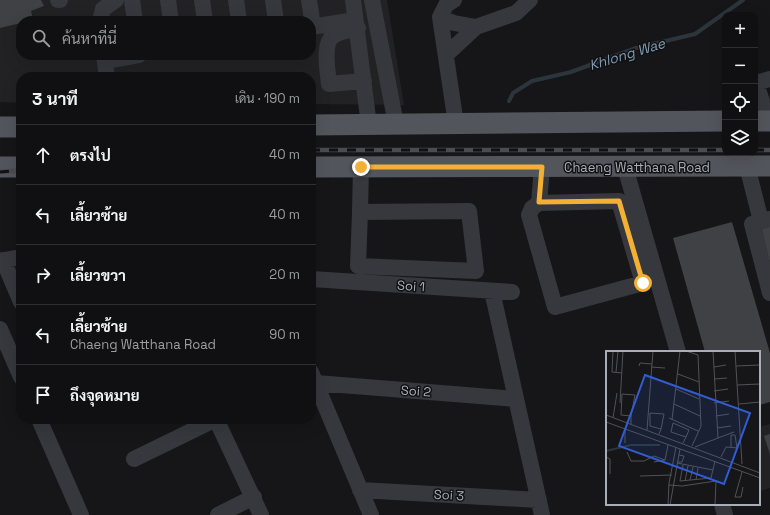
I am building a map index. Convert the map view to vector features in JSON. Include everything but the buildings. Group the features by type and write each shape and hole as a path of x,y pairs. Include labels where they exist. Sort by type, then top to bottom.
{"main road":[{"path":"316,126 722,121"},
{"path":"0,127 16,127"},
{"name":"Chaeng Watthana Road","path":"316,167 770,166"},
{"path":"0,167 16,167"}],"street":[{"path":"101,16 103,9 116,0"},
{"path":"132,0 135,16"},
{"path":"168,0 170,16"},
{"path":"202,0 205,16"},
{"path":"236,0 238,16"},
{"path":"273,0 275,16"},
{"path":"309,0 311,16"},
{"path":"353,0 370,125"},
{"path":"372,0 396,124"},
{"path":"454,0 446,5 440,17 456,124"},
{"path":"446,55 476,27 516,14 530,0"},
{"path":"440,17 454,23 476,27"},
{"path":"316,27 357,24"},
{"path":"357,24 332,36 328,43 326,50 329,84 364,81"},
{"path":"104,60 106,72"},
{"path":"760,81 765,121"},
{"path":"747,166 765,220 752,224 770,293"},
{"path":"360,212 469,211 476,271 358,266 361,167"},
{"path":"539,202 619,201 643,283 555,308 529,215 532,208 539,202 542,167"},
{"path":"625,167 678,351"},
{"path":"16,258 2,261 16,291"},
{"name":"Soi 1","path":"316,280 512,292"},
{"path":"492,291 540,508"},
{"path":"0,329 16,366"},
{"name":"Soi 2","path":"316,378 516,399"},
{"path":"316,385 371,515"},
{"path":"41,424 81,515"},
{"path":"134,460 206,424"},
{"path":"218,424 254,497 261,515"},
{"name":"Soi 3","path":"360,490 540,508"},
{"path":"218,515 254,497"},
{"path":"722,505 725,515"}],"shaded area":[{"path":"0,0 387,0 404,105 316,104 316,72 16,72 16,103 0,102"},
{"path":"770,424 770,488 760,491 760,427"}],"waterway":[{"name":"Khlong Wae","path":"509,101 513,93 532,81 571,72 636,48 695,34 743,0"}],"railway":[{"path":"316,150 722,150"},
{"path":"758,150 770,150"},
{"path":"0,172 16,170"}],"route":[{"path":"361,167 542,167 539,202 619,201 643,283"}]}
